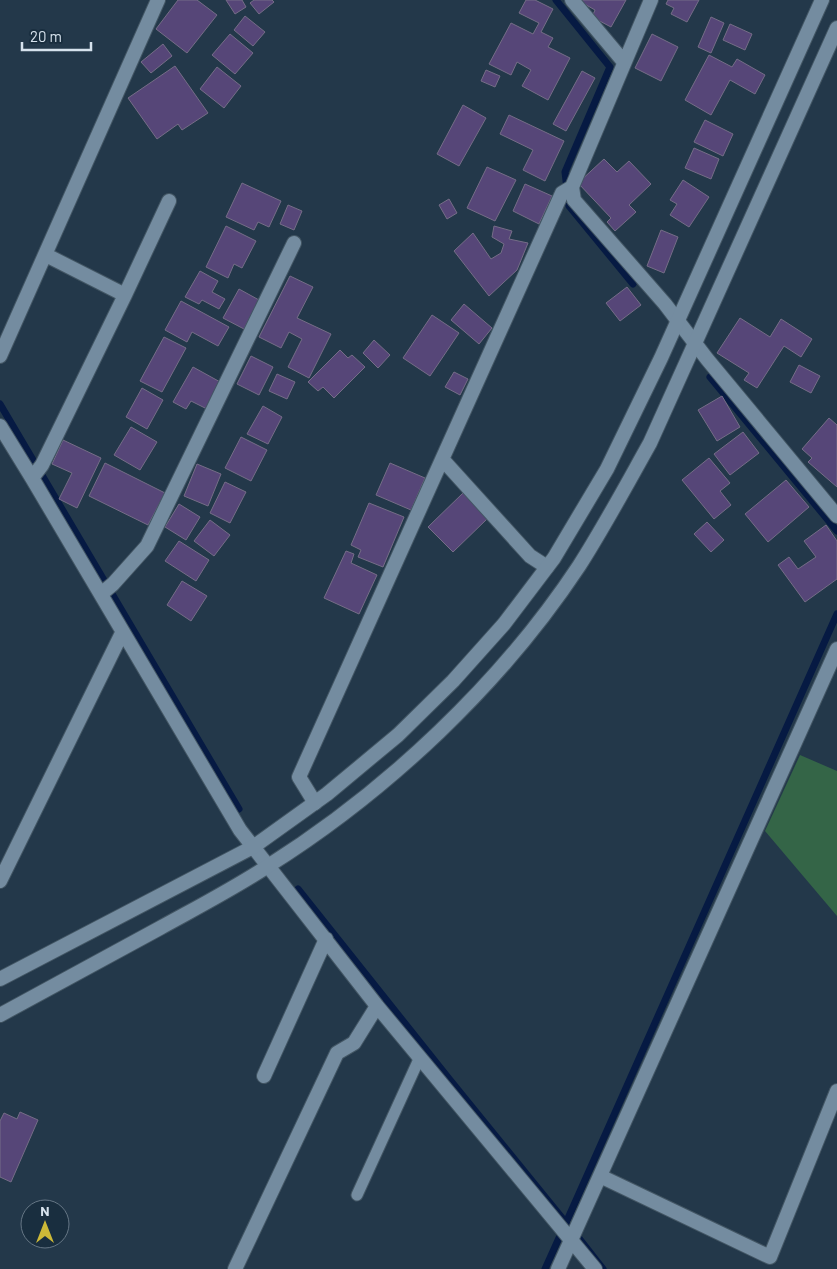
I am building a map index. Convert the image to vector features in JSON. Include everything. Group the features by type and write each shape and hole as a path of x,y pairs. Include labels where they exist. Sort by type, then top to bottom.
{"street":[{"path":"0,356 158,0"},
{"path":"572,0 624,62"},
{"path":"315,802 299,777 568,190 651,0"},
{"path":"0,979 253,847 315,802 398,735 453,681 504,624 547,567 607,469 678,321 822,0"},
{"path":"0,1015 222,894 312,837 393,775 445,726 490,679 532,630 578,567 650,443 837,28"},
{"path":"568,190 574,200 665,304 837,516"},
{"path":"37,472 125,295 169,201"},
{"path":"106,589 146,546 294,243"},
{"path":"46,255 125,295"},
{"path":"0,426 37,472 106,589 122,633 240,830 377,1006 574,1234 595,1269"},
{"path":"443,460 530,556 547,567"},
{"path":"0,881 122,633"},
{"path":"558,1269 837,649"},
{"path":"264,1076 326,939"},
{"path":"235,1269 337,1052 354,1043 377,1006"},
{"path":"600,1176 770,1257 837,1092"}],"lane":[{"path":"356,1195 420,1057"}],"green space":[{"path":"800,755 837,771 837,916 765,831"}],"building":[{"path":"178,0 197,0 217,15 187,53 156,29"},
{"path":"226,0 242,0 246,7 235,14"},
{"path":"254,0 272,0 274,2 259,14 250,3"},
{"path":"526,0 535,0 553,9 541,32 553,38 548,47 570,58 548,100 522,86 531,70 517,62 511,75 489,64 511,23 533,34 539,23 519,13"},
{"path":"582,0 626,0 611,27 592,17 595,10 581,2"},
{"path":"668,0 699,0 687,22 671,14 674,8 666,4"},
{"path":"245,16 265,32 253,46 234,30"},
{"path":"711,17 724,23 711,53 698,47"},
{"path":"730,24 752,34 745,50 723,40"},
{"path":"230,34 253,53 235,74 212,55"},
{"path":"652,34 678,47 661,81 635,68"},
{"path":"163,44 172,56 151,73 141,62"},
{"path":"709,55 732,67 737,59 765,75 755,94 730,80 711,115 685,100"},
{"path":"175,66 208,113 182,130 178,124 157,139 128,98"},
{"path":"217,67 241,86 224,108 200,89"},
{"path":"486,70 500,76 495,87 481,81"},
{"path":"582,71 595,78 566,131 553,124"},
{"path":"463,105 486,118 459,166 437,154"},
{"path":"509,115 564,141 545,181 523,170 533,150 500,134"},
{"path":"705,120 733,134 723,156 694,142"},
{"path":"694,148 719,159 711,179 685,168"},
{"path":"604,159 617,172 629,161 651,184 629,205 636,212 615,231 607,222 611,218 578,183"},
{"path":"487,167 516,180 495,221 467,208"},
{"path":"683,180 709,197 689,227 670,215 677,204 670,200"},
{"path":"242,183 281,201 269,227 258,222 254,230 226,217"},
{"path":"525,184 552,196 539,224 513,211"},
{"path":"449,199 457,213 447,219 439,205"},
{"path":"288,205 302,211 294,230 280,224"},
{"path":"226,226 256,241 242,268 234,264 228,278 206,267"},
{"path":"494,226 512,231 509,239 528,243 517,270 489,296 454,251 473,233 491,259 501,253 504,244 492,237"},
{"path":"661,230 678,237 664,273 647,266"},
{"path":"200,271 218,281 212,292 225,299 219,309 202,300 199,304 185,297"},
{"path":"290,276 313,287 297,318 331,334 309,378 288,367 302,339 289,332 281,348 259,337"},
{"path":"627,287 641,305 620,321 606,303"},
{"path":"239,289 259,300 244,329 223,318"},
{"path":"181,301 229,327 218,346 192,332 187,342 165,330"},
{"path":"464,304 492,328 479,344 451,320"},
{"path":"432,315 459,333 430,376 403,358"},
{"path":"740,318 770,337 781,319 812,339 801,357 784,346 757,388 744,380 749,373 717,353"},
{"path":"164,337 186,348 162,392 140,381"},
{"path":"374,340 390,355 378,368 363,353"},
{"path":"340,350 348,358 352,355 365,367 334,398 323,387 318,391 308,382"},
{"path":"251,356 273,367 259,395 237,384"},
{"path":"799,365 820,376 811,393 790,382"},
{"path":"193,367 222,383 207,409 191,401 186,409 173,402"},
{"path":"454,372 468,379 460,395 445,387"},
{"path":"277,374 295,382 287,399 269,391"},
{"path":"142,388 163,400 147,429 126,417"},
{"path":"722,396 740,427 717,441 698,410"},
{"path":"263,406 282,417 268,444 247,434"},
{"path":"829,418 837,425 837,487 808,462 812,458 802,449"},
{"path":"131,427 157,442 140,470 114,455"},
{"path":"743,432 759,453 730,475 714,454"},
{"path":"241,437 267,450 251,481 225,468"},
{"path":"63,440 101,458 77,508 59,499 72,473 52,464"},
{"path":"709,458 730,483 720,491 731,505 714,519 682,480"},
{"path":"105,463 165,493 148,525 89,496"},
{"path":"390,463 425,478 411,510 376,495"},
{"path":"197,464 221,474 208,506 184,496"},
{"path":"786,480 809,507 768,542 745,514"},
{"path":"225,482 246,492 230,523 210,513"},
{"path":"463,493 487,519 453,552 428,527"},
{"path":"369,503 404,517 383,567 358,557 361,550 351,545"},
{"path":"179,504 200,517 186,540 165,527"},
{"path":"210,520 230,535 214,556 194,541"},
{"path":"707,522 724,540 711,552 694,534"},
{"path":"826,525 837,541 837,579 805,602 778,565 789,557 798,569 816,557 804,541"},
{"path":"179,541 209,560 196,581 165,561"},
{"path":"346,551 354,554 351,563 377,575 359,614 324,598"},
{"path":"182,581 207,596 191,621 167,605"},
{"path":"20,1112 38,1120 11,1182 0,1177 0,1121 4,1113 17,1119"}],"waterway":[{"path":"556,0 610,67 565,172 569,206 633,284"},
{"path":"710,377 837,531"},
{"path":"0,404 239,809"},
{"path":"565,1225 837,614"},
{"path":"298,889 567,1224"},
{"path":"574,1232 603,1269"},
{"path":"545,1269 559,1238"}]}
